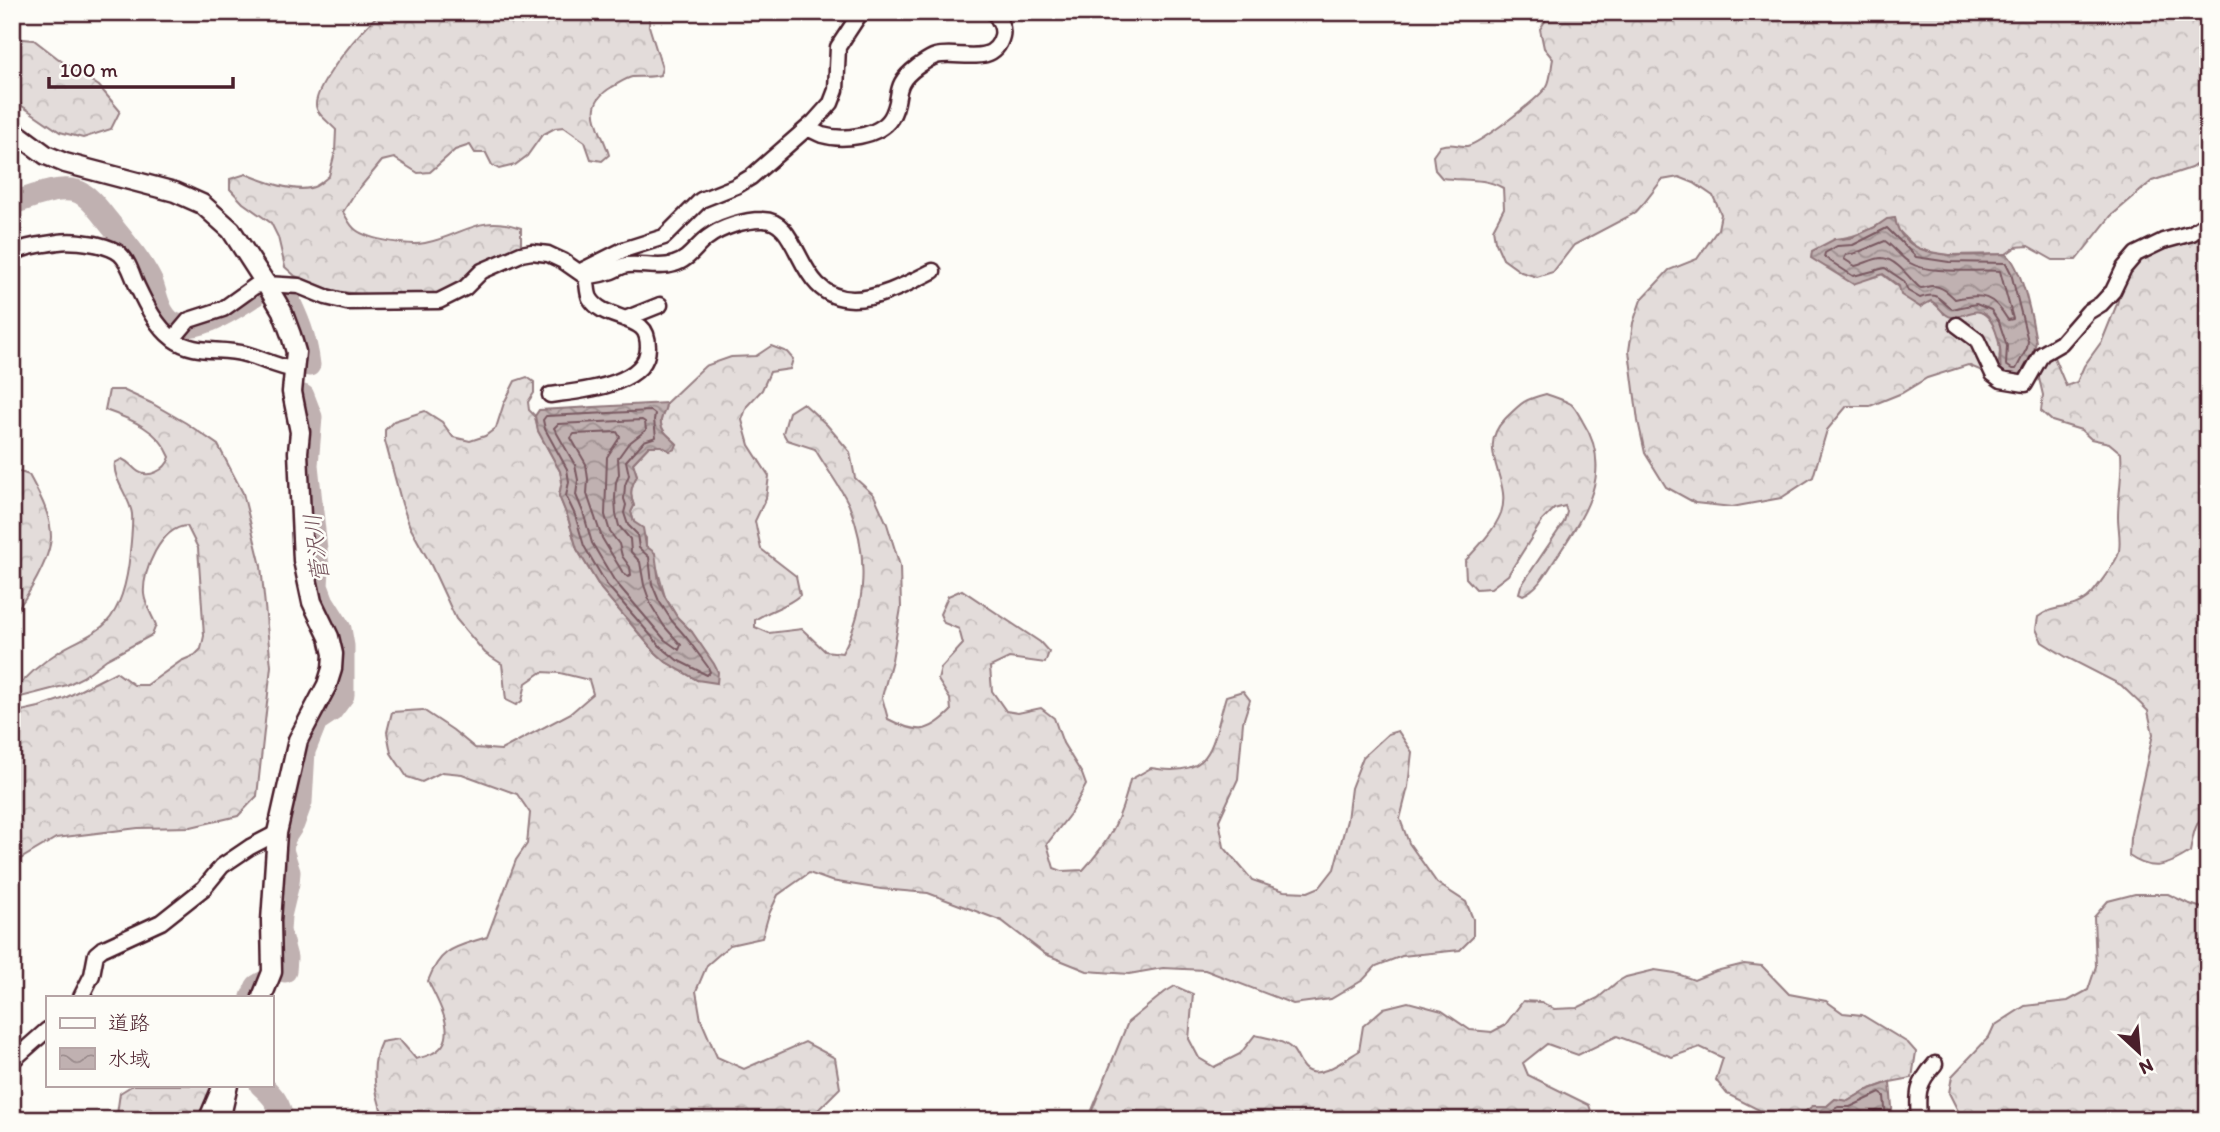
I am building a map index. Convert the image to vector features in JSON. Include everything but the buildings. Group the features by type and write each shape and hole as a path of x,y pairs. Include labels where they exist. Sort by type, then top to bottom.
{"street":[{"path":"583,275 623,250 664,237 701,200 751,177 807,128 831,103 838,75 838,47 862,12"},
{"path":"807,128 839,138 873,132 884,126 895,108 900,84 915,69 934,57 980,56 989,54 996,47 1002,38 1003,29 993,12"},
{"path":"12,131 46,155 65,163 175,192 202,204 231,230 266,284 282,312 296,352 292,392 300,432 298,452 303,560 312,602 329,637 333,654 327,685 298,740 277,833 272,896 272,972 262,996"},
{"path":"583,275 623,265 673,265 685,260 716,233 762,220 773,221 780,226 818,286 839,297 864,298 909,283 933,271"},
{"path":"1957,325 1977,340 1993,374 2001,380 2025,384 2042,354 2061,343 2088,313 2113,292 2124,268 2136,254 2192,233 2208,222"},
{"path":"14,251 65,241 80,241 118,251 161,329 181,330 223,309 254,286 286,283 346,302 439,301 465,288 482,271 521,254 548,254 583,275 594,304 603,311 625,318 642,328 646,334 648,355 635,373 605,386 550,395"},
{"path":"625,318 660,305"},
{"path":"181,330 183,345 199,350 224,350 246,354 277,367 296,370"},
{"path":"82,996 92,975 96,954 161,922 204,888 222,866 277,833"},
{"path":"12,1061 46,1031"},
{"path":"1919,1120 1917,1094 1923,1079 1936,1064"},
{"path":"206,1120 220,1086"},
{"path":"220,1120 228,1086"}],"green space":[{"path":"382,12 650,12 649,26 662,68 660,75 632,77 602,94 595,110 609,155 602,161 591,159 585,142 564,127 555,128 542,135 527,156 515,165 499,169 492,165 486,153 475,153 470,145 455,150 430,172 418,173 394,158 382,161 343,212 352,226 362,234 389,241 418,244 438,240 482,224 506,224 521,228 521,245 516,253 433,297 378,296 333,291 295,276 285,267 278,237 271,223 243,203 230,189 230,179 246,174 281,186 300,189 316,186 329,176 335,152 336,130 318,112 318,96 342,56"},
{"path":"1551,12 2208,12 2208,156 2191,168 2152,181 2111,216 2076,260 2053,260 2028,246 2016,247 2006,254 1949,255 1918,250 1896,228 1895,218 1860,234 1835,239 1899,287 1939,305 1944,314 1978,311 1985,315 1995,328 2000,346 1996,370 1982,371 1968,365 1927,378 1902,393 1870,406 1847,406 1827,430 1813,477 1781,498 1732,507 1695,503 1666,487 1645,453 1629,351 1633,323 1641,300 1669,270 1697,259 1718,229 1721,214 1713,196 1679,177 1662,180 1635,213 1574,245 1553,272 1537,277 1521,272 1503,259 1495,241 1493,229 1504,208 1503,188 1481,181 1442,178 1435,170 1433,156 1440,146 1467,146 1474,143 1522,110 1547,86 1553,59 1544,48 1540,29"},
{"path":"12,38 34,40 99,86 120,111 111,129 83,138 60,132 22,106 12,94"},
{"path":"2208,225 2208,812 2197,825 2190,852 2167,864 2152,866 2129,856 2130,838 2153,734 2148,711 2121,685 2042,642 2036,629 2038,617 2044,613 2075,605 2087,598 2118,555 2121,453 2109,443 2091,439 2081,430 2052,421 2041,411 2043,395 2037,370 2044,355 2053,355 2066,386 2077,382 2084,366 2102,341 2117,304 2126,270 2137,257"},
{"path":"771,346 787,352 793,359 790,369 770,372 762,390 747,406 742,420 749,445 769,476 766,498 755,521 761,549 796,576 800,595 755,620 755,627 769,633 802,629 825,651 842,653 856,618 862,561 860,542 849,505 815,449 787,440 783,433 789,412 803,403 850,452 855,478 874,495 887,524 900,566 901,608 882,697 888,719 907,727 922,729 936,724 951,711 950,699 938,680 941,668 963,644 959,629 944,623 940,614 948,596 962,590 1040,642 1049,652 1045,663 1009,658 990,667 992,691 1006,711 1018,713 1041,708 1054,718 1063,743 1086,785 1070,814 1047,844 1054,868 1062,871 1083,870 1113,829 1130,780 1151,768 1172,770 1199,763 1213,743 1226,696 1243,691 1250,700 1243,722 1238,779 1219,820 1224,847 1252,880 1284,891 1308,892 1320,887 1334,869 1347,820 1351,788 1363,757 1388,734 1398,731 1412,752 1408,787 1400,819 1409,843 1437,883 1466,902 1473,919 1473,937 1460,950 1402,956 1376,966 1363,980 1331,999 1293,1004 1205,970 1163,968 1129,974 1087,971 1045,954 1002,921 928,893 831,881 809,873 778,895 762,938 730,945 707,965 696,991 701,1020 717,1057 744,1069 805,1042 835,1058 840,1088 808,1120 385,1120 378,1101 374,1071 381,1042 399,1039 416,1059 441,1047 446,1039 447,1029 441,1008 428,981 444,955 458,946 487,937 516,860 527,844 530,813 517,794 462,774 442,772 422,782 407,777 391,753 387,732 392,712 423,710 475,748 501,750 571,713 593,694 589,680 542,672 526,683 522,701 516,705 506,700 502,664 485,653 456,619 410,527 385,441 385,430 394,421 425,411 442,422 453,437 470,441 485,436 496,428 515,381 527,377 534,382 534,393 528,402 529,410 535,416 538,431 560,471 562,481 559,496 577,549 601,589 654,651 666,662 697,680 692,632 677,617 665,597 657,568 646,546 646,538 634,522 631,512 634,506 631,490 637,475 633,463 649,446 661,446 670,451 677,444 661,424 666,403 705,366 731,357 756,356"},
{"path":"109,390 123,390 151,403 218,445 243,493 261,566 271,666 257,796 238,816 191,827 138,828 56,838 12,864 12,713 65,698 116,672 134,685 147,685 181,661 195,655 201,649 204,636 198,548 187,526 178,528 161,542 146,574 145,598 156,625 152,635 107,659 67,685 21,697 17,695 16,690 20,684 42,664 101,628 112,616 121,599 128,570 132,519 131,508 116,475 115,463 122,459 141,473 151,474 165,466 170,457 159,440 143,427 105,410"},
{"path":"1546,394 1573,406 1592,440 1596,457 1593,491 1578,523 1534,588 1523,595 1519,593 1564,522 1567,512 1565,506 1554,509 1542,521 1508,575 1491,588 1476,589 1466,578 1465,561 1494,526 1501,513 1503,501 1493,454 1496,431 1519,405"},
{"path":"12,469 29,475 47,512 51,537 47,556 37,578 12,615"},
{"path":"2135,894 2168,894 2208,910 2208,1120 1966,1120 1959,1113 1949,1093 1952,1076 1989,1037 1994,1026 2025,1006 2068,1001 2088,990 2096,966 2094,917 2108,901"},
{"path":"1744,964 1762,966 1789,994 1826,1001 1843,1013 1862,1015 1908,1043 1916,1052 1912,1078 1890,1082 1865,1091 1848,1101 1835,1099 1827,1106 1813,1106 1799,1116 1777,1119 1727,1094 1716,1080 1723,1058 1700,1047 1672,1057 1617,1036 1578,1055 1547,1044 1523,1063 1528,1075 1589,1105 1594,1120 1088,1120 1128,1022 1175,986 1193,994 1189,1039 1199,1058 1214,1067 1240,1054 1255,1035 1284,1043 1294,1051 1304,1068 1316,1072 1332,1068 1359,1051 1363,1026 1384,1008 1408,1002 1442,1011 1470,1030 1492,1032 1505,1025 1523,1001 1541,1002 1554,1009 1577,1008 1598,998 1626,977 1655,970 1694,980"},
{"path":"131,1086 229,1086 221,1120 114,1120 120,1093"}],"water":[{"path":"1895,218 1900,233 1911,244 1924,250 1958,255 2006,254 2012,260 2026,295 2036,342 2020,376 2002,371 1997,336 1984,313 1975,312 1952,317 1931,301 1920,307 1901,295 1899,286 1883,274 1853,284 1811,258 1812,251 1835,239 1851,238 1887,219"},
{"path":"666,403 661,424 677,444 675,449 670,451 661,446 649,446 633,463 637,476 631,490 634,506 631,512 634,522 643,528 646,546 655,553 659,582 665,597 677,617 692,632 714,664 718,672 717,683 697,680 666,662 601,589 577,549 559,496 562,481 560,471 538,431 535,416 539,410"},
{"path":"1890,1082 1893,1120 1777,1119 1799,1116 1813,1106 1827,1106 1835,1099 1848,1101 1865,1091"}],"waterway":[{"name":"菅沢川","path":"12,203 60,190 76,191 85,195 136,257 151,281 162,312 174,323 185,326 210,320 256,294"},
{"name":"菅沢川","path":"285,293 300,328 309,365"},
{"name":"菅沢川","path":"285,971 286,958 279,931 289,872 282,850 284,838 293,824 301,802 304,751 316,721 331,711 343,695 343,646 340,629 323,602 317,586 318,568 307,465 311,417 303,396"},
{"name":"菅沢川","path":"252,996 257,986 262,983"},
{"name":"菅沢川","path":"262,1086 278,1105 281,1120"}]}
